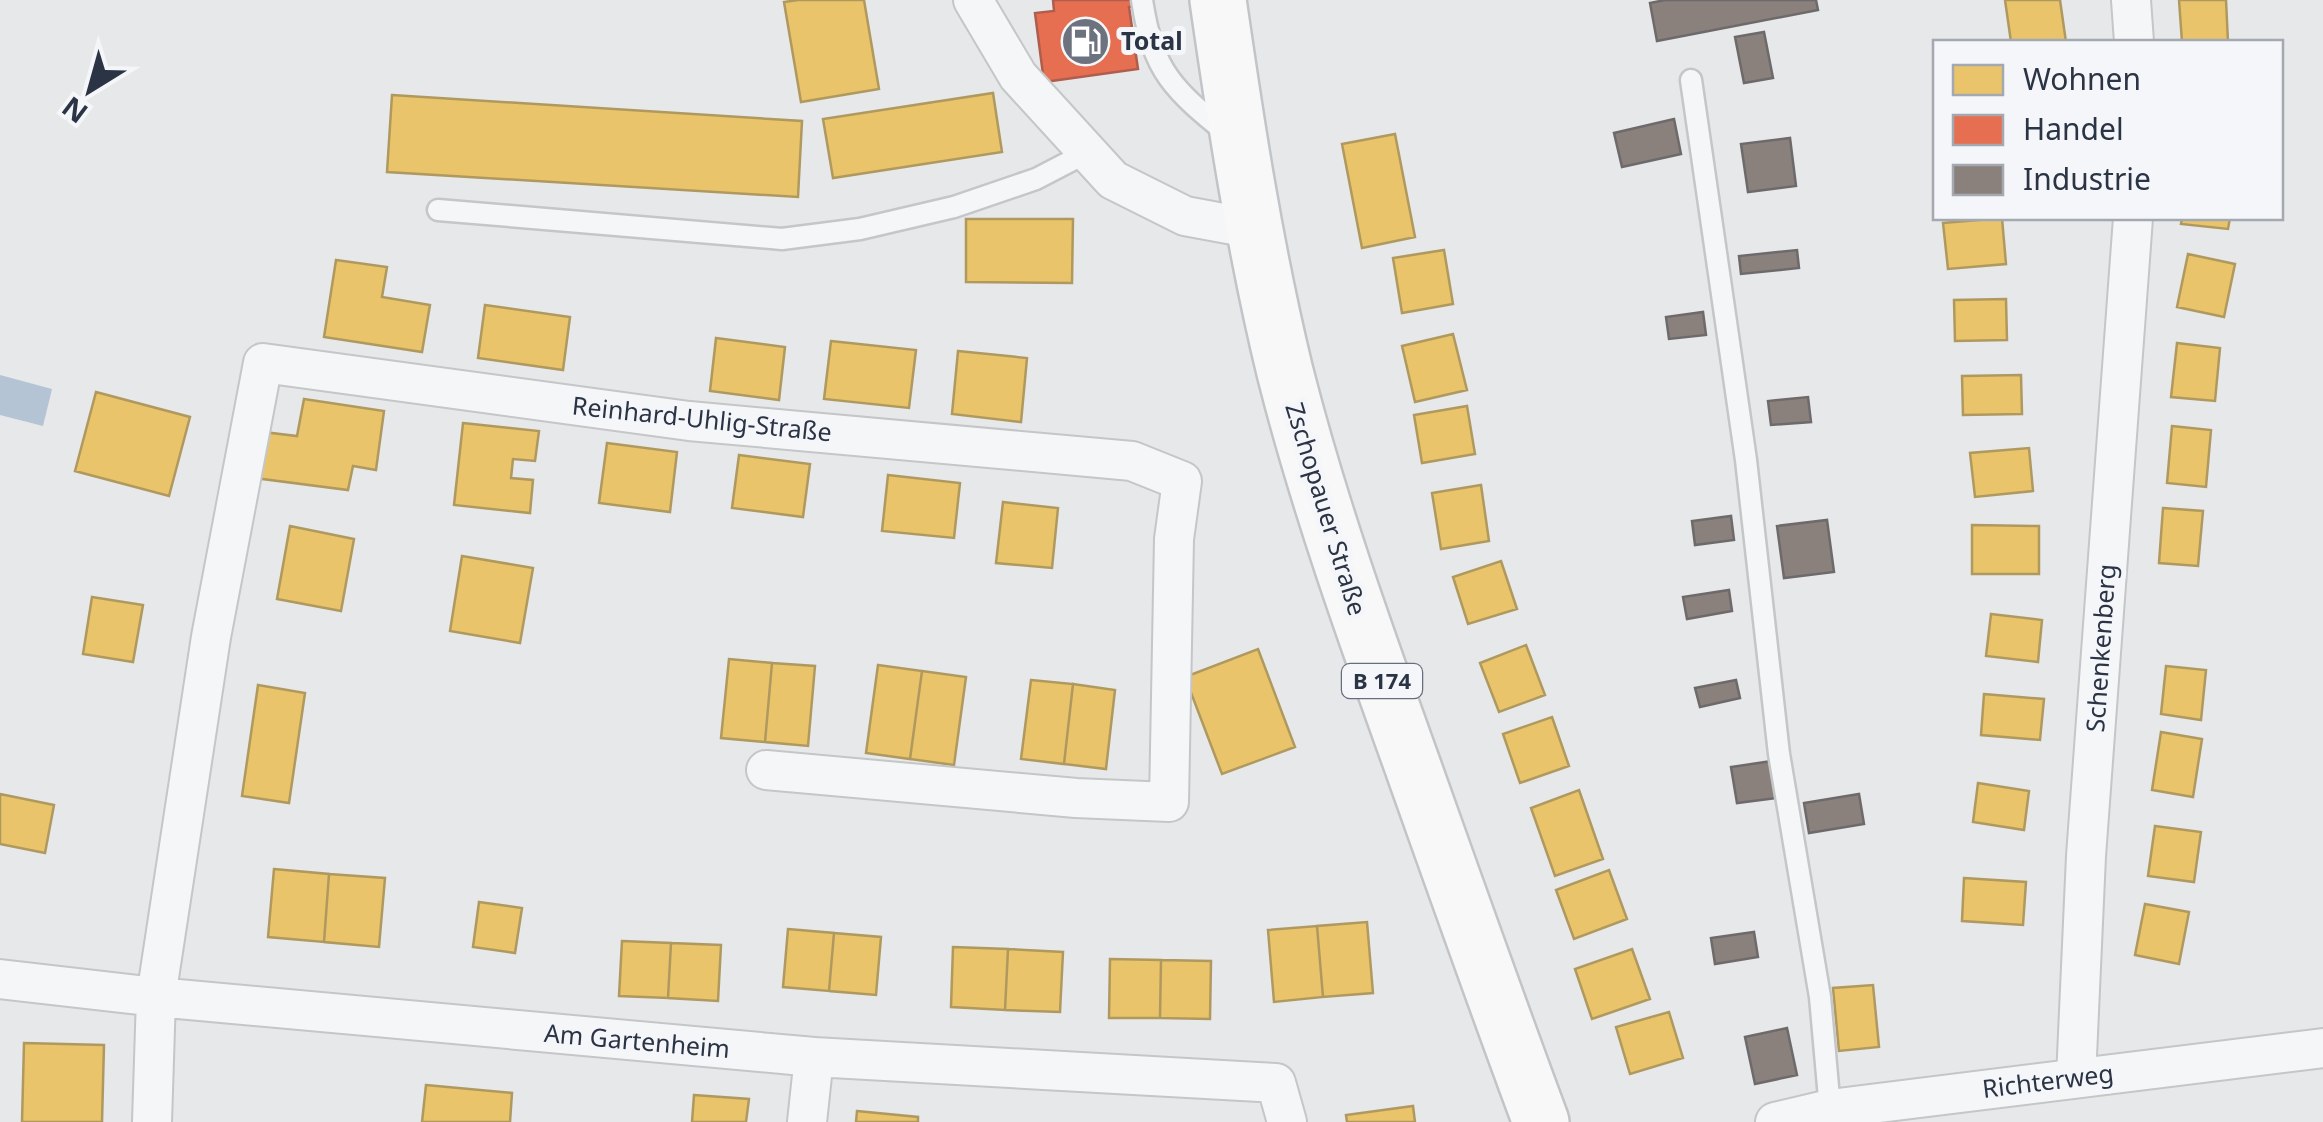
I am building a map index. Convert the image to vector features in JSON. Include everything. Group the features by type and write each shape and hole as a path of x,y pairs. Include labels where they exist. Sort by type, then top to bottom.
{"main road":[{"name":"Zschopauer Straße","path":"1218,0 1239,142 1285,371 1346,579 1541,1122"}],"street":[{"path":"973,0 1018,76 1114,180 1186,216 1255,229"},
{"path":"2131,0 2134,40"},
{"name":"Schenkenberg","path":"2076,1078 2086,856 2133,220"},
{"name":"Reinhard-Uhlig-Straße","path":"152,1122 156,997 212,638 263,363 689,421 1132,461 1182,481 1174,539 1169,802 1076,798 766,770"},
{"name":"Am Gartenheim","path":"0,979 156,997 814,1057 1276,1083 1287,1122"},
{"name":"Richterweg","path":"1775,1122 1830,1108 2323,1048"},
{"path":"807,1122 814,1057"}],"lane":[{"path":"1142,0 1148,41 1177,93 1239,142"},
{"path":"1691,80 1746,460 1780,754 1820,997 1830,1108"},
{"path":"438,210 782,239 860,229 954,207 1036,179 1088,152"}],"water":[{"path":"0,375 52,389 43,426 0,415"}],"building: Wohnen":[{"path":"864,0 879,89 801,102 784,2"},
{"path":"2005,0 2060,0 2066,40 2011,40"},
{"path":"2179,0 2226,0 2228,40 2182,40"},
{"path":"993,93 1002,152 833,178 823,119"},
{"path":"392,95 802,121 798,197 387,172"},
{"path":"1395,134 1415,237 1362,248 1342,144"},
{"path":"966,219 1073,219 1072,283 966,282"},
{"path":"2002,220 2006,264 1948,269 1943,223"},
{"path":"2182,220 2230,220 2228,229 2181,224"},
{"path":"1444,250 1453,304 1402,313 1393,258"},
{"path":"2188,254 2235,264 2224,317 2177,307"},
{"path":"336,260 387,267 382,297 430,305 422,352 324,337"},
{"path":"2006,299 2007,340 1955,341 1954,300"},
{"path":"485,305 570,317 563,370 478,358"},
{"path":"1453,334 1467,390 1415,402 1402,346"},
{"path":"716,338 785,347 779,400 710,391"},
{"path":"831,341 916,350 909,408 824,399"},
{"path":"2177,343 2220,348 2215,401 2171,397"},
{"path":"958,351 1027,358 1021,422 952,414"},
{"path":"2021,375 2022,414 1963,415 1962,376"},
{"path":"96,392 190,417 169,496 75,471"},
{"path":"304,399 384,411 376,470 353,466 348,490 255,478 263,432 297,436"},
{"path":"1467,406 1475,454 1422,463 1414,415"},
{"path":"463,423 539,431 535,461 513,459 511,478 533,480 530,513 454,505"},
{"path":"2172,426 2211,430 2206,487 2167,483"},
{"path":"607,443 677,452 670,512 599,503"},
{"path":"2029,448 2033,491 1975,497 1970,453"},
{"path":"739,455 810,464 803,517 732,508"},
{"path":"888,475 960,483 954,538 882,531"},
{"path":"1481,485 1489,541 1441,549 1432,493"},
{"path":"1003,502 1058,508 1052,568 996,563"},
{"path":"2163,508 2203,511 2198,566 2159,563"},
{"path":"1972,525 2039,526 2039,574 1972,574"},
{"path":"290,526 354,539 341,611 277,599"},
{"path":"462,556 533,568 520,643 450,631"},
{"path":"1501,561 1517,609 1468,624 1453,577"},
{"path":"92,597 143,605 133,662 83,654"},
{"path":"1991,614 2042,620 2038,662 1986,656"},
{"path":"1526,645 1545,695 1499,712 1480,663"},
{"path":"1258,649 1295,747 1222,774 1185,677"},
{"path":"729,659 772,663 765,742 721,738"},
{"path":"772,663 815,666 808,746 765,742"},
{"path":"878,665 922,671 910,759 866,753"},
{"path":"2166,666 2206,670 2201,720 2161,714"},
{"path":"922,671 966,677 954,765 910,759"},
{"path":"1031,680 1073,684 1064,764 1021,759"},
{"path":"1073,684 1115,690 1106,769 1064,764"},
{"path":"258,685 305,693 289,803 242,796"},
{"path":"1984,694 2044,699 2040,740 1981,735"},
{"path":"1552,717 1569,766 1520,783 1503,734"},
{"path":"2161,732 2202,739 2193,797 2152,790"},
{"path":"1978,783 2029,791 2024,830 1973,822"},
{"path":"1579,790 1603,859 1555,876 1531,808"},
{"path":"0,794 54,805 45,853 0,844"},
{"path":"2155,826 2201,832 2194,882 2148,876"},
{"path":"274,869 329,874 324,942 268,937"},
{"path":"1609,870 1627,919 1574,939 1556,890"},
{"path":"329,874 385,878 379,947 324,942"},
{"path":"1964,878 2026,882 2023,925 1962,921"},
{"path":"479,902 522,908 515,953 473,947"},
{"path":"2145,904 2189,912 2179,964 2135,955"},
{"path":"1367,922 1373,993 1323,997 1317,926"},
{"path":"1317,926 1323,997 1274,1002 1268,930"},
{"path":"788,929 834,933 829,991 783,987"},
{"path":"834,933 881,937 876,995 829,991"},
{"path":"622,941 671,943 668,998 619,996"},
{"path":"671,943 721,945 718,1001 668,998"},
{"path":"953,947 1008,949 1005,1010 951,1007"},
{"path":"1008,949 1063,952 1060,1012 1005,1010"},
{"path":"1632,949 1650,999 1592,1019 1575,969"},
{"path":"1110,959 1161,960 1160,1018 1109,1018"},
{"path":"1161,960 1211,961 1210,1019 1160,1018"},
{"path":"1873,985 1879,1047 1839,1051 1833,988"},
{"path":"1669,1012 1683,1058 1630,1074 1616,1027"},
{"path":"24,1043 104,1045 102,1122 22,1122"},
{"path":"426,1085 512,1093 510,1122 422,1122"},
{"path":"694,1095 749,1099 746,1122 692,1122"},
{"path":"1413,1106 1415,1122 1347,1122 1346,1115"},
{"path":"857,1111 918,1117 918,1122 856,1122"}],"building: Handel":[{"name":"Total","path":"1053,0 1141,0 1142,5 1129,7 1138,69 1044,82 1035,13 1054,11"}],"building: Industrie":[{"path":"1816,0 1818,10 1657,41 1650,3"},
{"path":"1764,32 1773,78 1744,83 1735,37"},
{"path":"1674,119 1681,154 1622,167 1614,133"},
{"path":"1790,138 1796,186 1748,192 1741,144"},
{"path":"1797,250 1799,268 1741,274 1739,256"},
{"path":"1703,312 1706,335 1669,339 1666,317"},
{"path":"1808,397 1811,422 1771,425 1768,401"},
{"path":"1731,516 1734,540 1695,545 1692,521"},
{"path":"1827,520 1834,572 1784,578 1777,526"},
{"path":"1729,590 1732,611 1687,619 1683,597"},
{"path":"1736,680 1740,698 1700,707 1695,688"},
{"path":"1772,761 1777,798 1737,803 1731,767"},
{"path":"1859,794 1864,824 1809,833 1804,803"},
{"path":"1754,932 1758,957 1715,964 1711,938"},
{"path":"1787,1028 1797,1075 1755,1084 1745,1037"}],"place":[{"name":"Total","path":"1086,41"}]}
